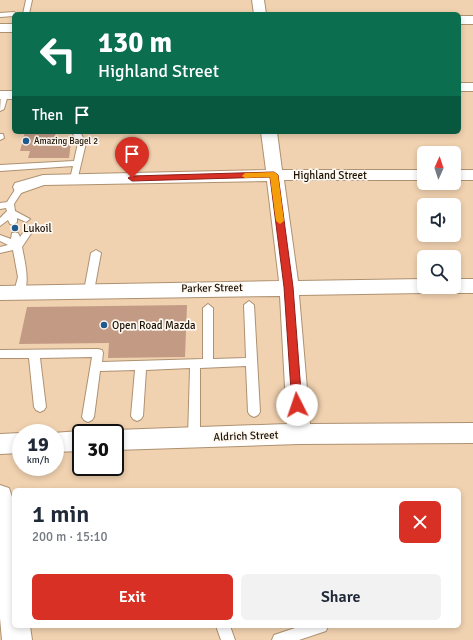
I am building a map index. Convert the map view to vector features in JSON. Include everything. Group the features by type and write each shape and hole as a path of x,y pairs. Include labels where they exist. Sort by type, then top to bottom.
{"highway":[{"path":"6,512 12,587"},
{"path":"16,628 17,640"}],"street":[{"path":"258,0 260,12"},
{"path":"461,20 473,20"},
{"path":"0,28 12,28"},
{"path":"461,87 473,87"},
{"path":"270,134 288,287 299,434"},
{"name":"Highland Street","path":"21,187 76,171 274,175 417,175"},
{"path":"461,174 473,174"},
{"name":"Parker Street","path":"0,293 288,287 417,286"},
{"path":"461,286 473,286"},
{"name":"Aldrich Street","path":"124,440 299,434 473,433"},
{"path":"0,444 12,443"}],"lane":[{"path":"26,12 29,0"},
{"path":"0,14 12,14"},
{"path":"0,110 6,95"},
{"path":"0,168 76,171 82,142 77,134"},
{"path":"0,223 21,187"},
{"path":"0,206 10,208 26,219"},
{"path":"10,208 13,222"},
{"path":"0,250 18,246 28,232"},
{"path":"15,235 23,277 19,292"},
{"path":"1,238 18,246"},
{"path":"89,291 96,253"},
{"path":"249,305 254,412"},
{"path":"208,308 208,364"},
{"path":"0,354 98,353 88,417"},
{"path":"34,354 40,407"},
{"path":"95,367 251,362"},
{"path":"194,438 195,364"},
{"path":"138,416 141,366"},
{"path":"224,628 228,640"},
{"path":"280,640 315,628"}],"building":[{"path":"24,134 56,134 54,142 71,142 69,158 28,158 30,151 20,151"},
{"name":"Open Road Mazda","path":"187,305 185,357 108,358 109,343 19,344 27,307"}],"slow traffic":[{"path":"245,176 274,175 280,221"}],"place":[{"name":"Amazing Bagel 2","path":"26,141"},
{"name":"Lukoil","path":"15,228"},
{"name":"Open Road Mazda","path":"104,325"}],"route":[{"path":"132,178 274,175 288,287 297,405"}]}
